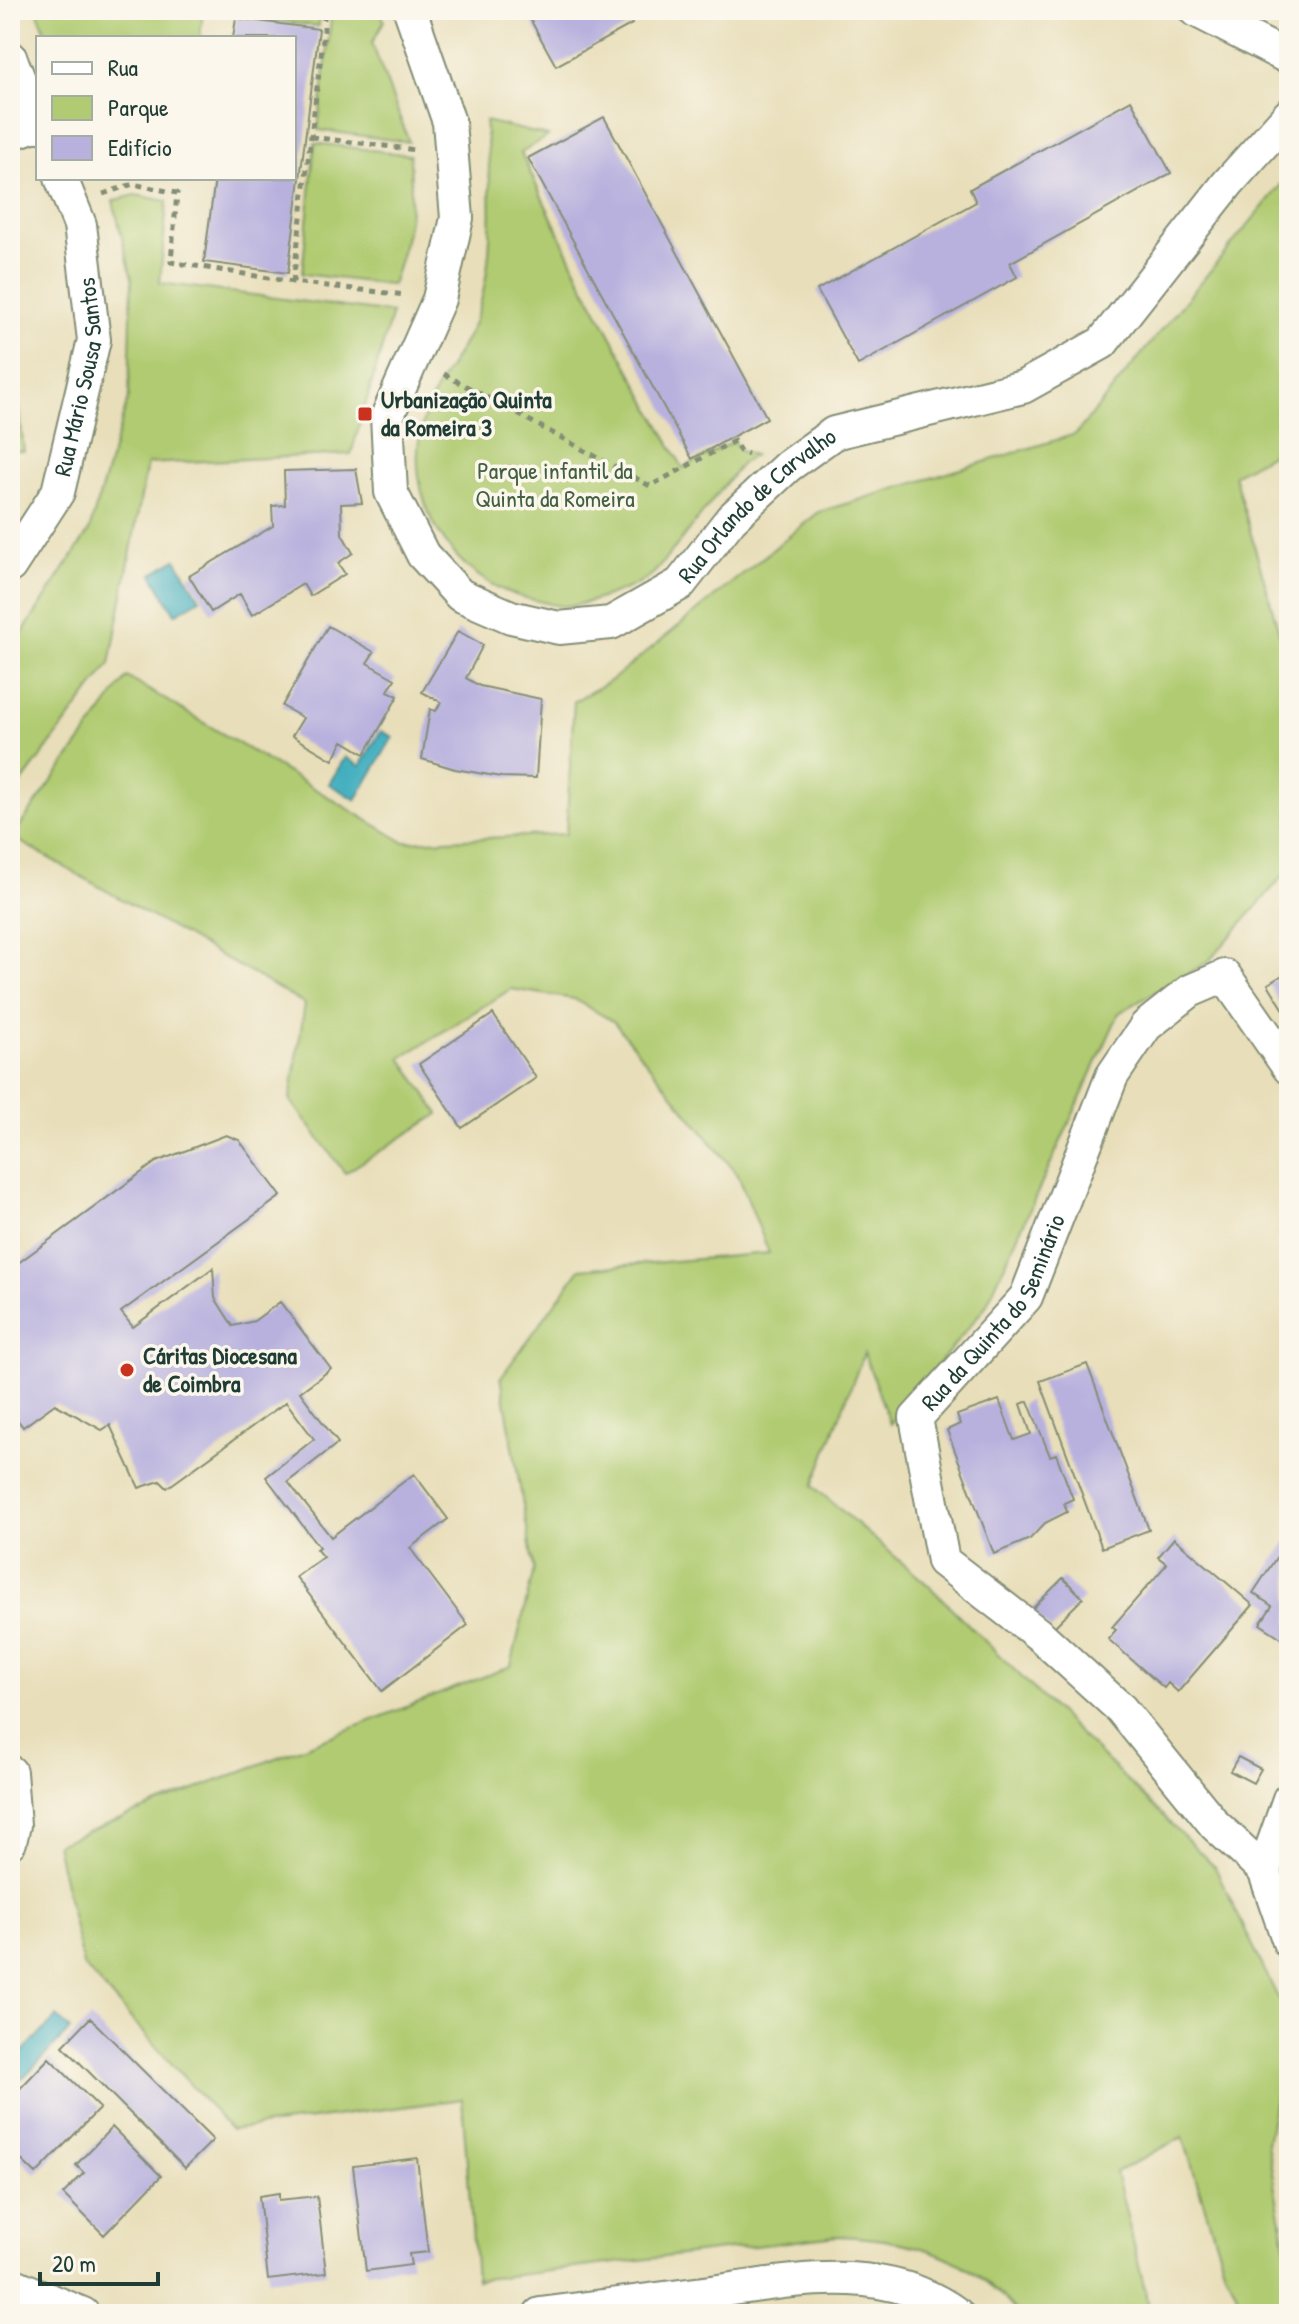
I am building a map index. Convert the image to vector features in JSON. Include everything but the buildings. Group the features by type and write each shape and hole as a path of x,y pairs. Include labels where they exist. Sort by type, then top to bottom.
{"street":[{"name":"Rua Orlando de Carvalho","path":"410,10 449,122 457,218 439,299 387,417 391,492 423,555 460,595 511,617 559,628 611,623 680,584 731,519 788,466 834,433 1023,387 1102,343 1228,183 1289,115"},
{"path":"1195,10 1289,58"},
{"path":"10,57 36,120"},
{"path":"10,134 36,126"},
{"name":"Rua Mário Sousa Santos","path":"10,566 58,492 94,340 80,225 62,180"},
{"name":"Rua da Quinta do Seminário","path":"1264,1870 1215,1825 1121,1709 1042,1637 943,1561 916,1418 1026,1297 1112,1076 1146,1026 1190,991 1225,976 1289,1068"},
{"path":"10,1772 14,1825 10,1842"},
{"path":"1289,1799 1264,1870 1289,1942"},
{"path":"540,2314 824,2278 875,2281 912,2289 957,2314"},
{"path":"21,2296 83,2314"}],"path":[{"path":"293,282 324,10"},
{"path":"311,137 410,149"},
{"path":"108,192 133,184 177,193 171,262 293,282 390,293"},
{"path":"441,372 650,486 734,441 740,451 754,455"}],"green space":[{"path":"37,10 203,10 200,36 47,36"},
{"path":"266,10 317,10 319,26 240,17"},
{"path":"332,10 380,10 384,21 372,43 409,142 318,130"},
{"name":"Parque infantil da Quinta da Romeira","path":"485,121 548,136 521,153 585,288 683,468 734,441 740,451 754,455 742,463 653,573 621,591 573,605 553,605 534,600 505,591 479,576 457,556 439,532 426,505 419,476 418,445 425,415 437,387 474,322 484,286 491,215"},
{"path":"315,143 410,155 408,222 392,285 302,274"},
{"path":"1289,175 1289,444 1234,475 1289,667 1289,869 1209,961 1119,1013 986,1306 890,1424 864,1353 813,1486 928,1585 1215,1867 1289,2021 1267,2144 1289,2266 1289,2314 1247,2314 1224,2268 1183,2137 1116,2172 1151,2314 1018,2314 979,2276 937,2253 890,2241 837,2236 476,2280 462,2099 231,2130 83,1965 56,1844 511,1666 534,1569 501,1377 580,1269 769,1253 738,1175 614,1022 574,999 511,989 401,1058 439,1114 345,1173 290,1100 305,1004 12,837 127,677 404,842 566,834 574,701 612,680 819,512 1076,434"},
{"path":"135,195 167,201 160,283 392,313 351,454 147,464 110,664 10,798 10,652 89,531 129,396 132,278 113,201"},
{"path":"10,334 24,451 10,451"}],"water":[{"path":"176,559 200,599 175,614 152,574"},
{"path":"381,731 393,737 356,800 329,784 345,757 360,766"},
{"path":"57,2017 70,2030 22,2079 10,2064"}],"place":[{"name":"Urbanização Quinta da Romeira 3","path":"365,414"},
{"name":"Cáritas Diocesana de Coimbra","path":"127,1370"}]}
